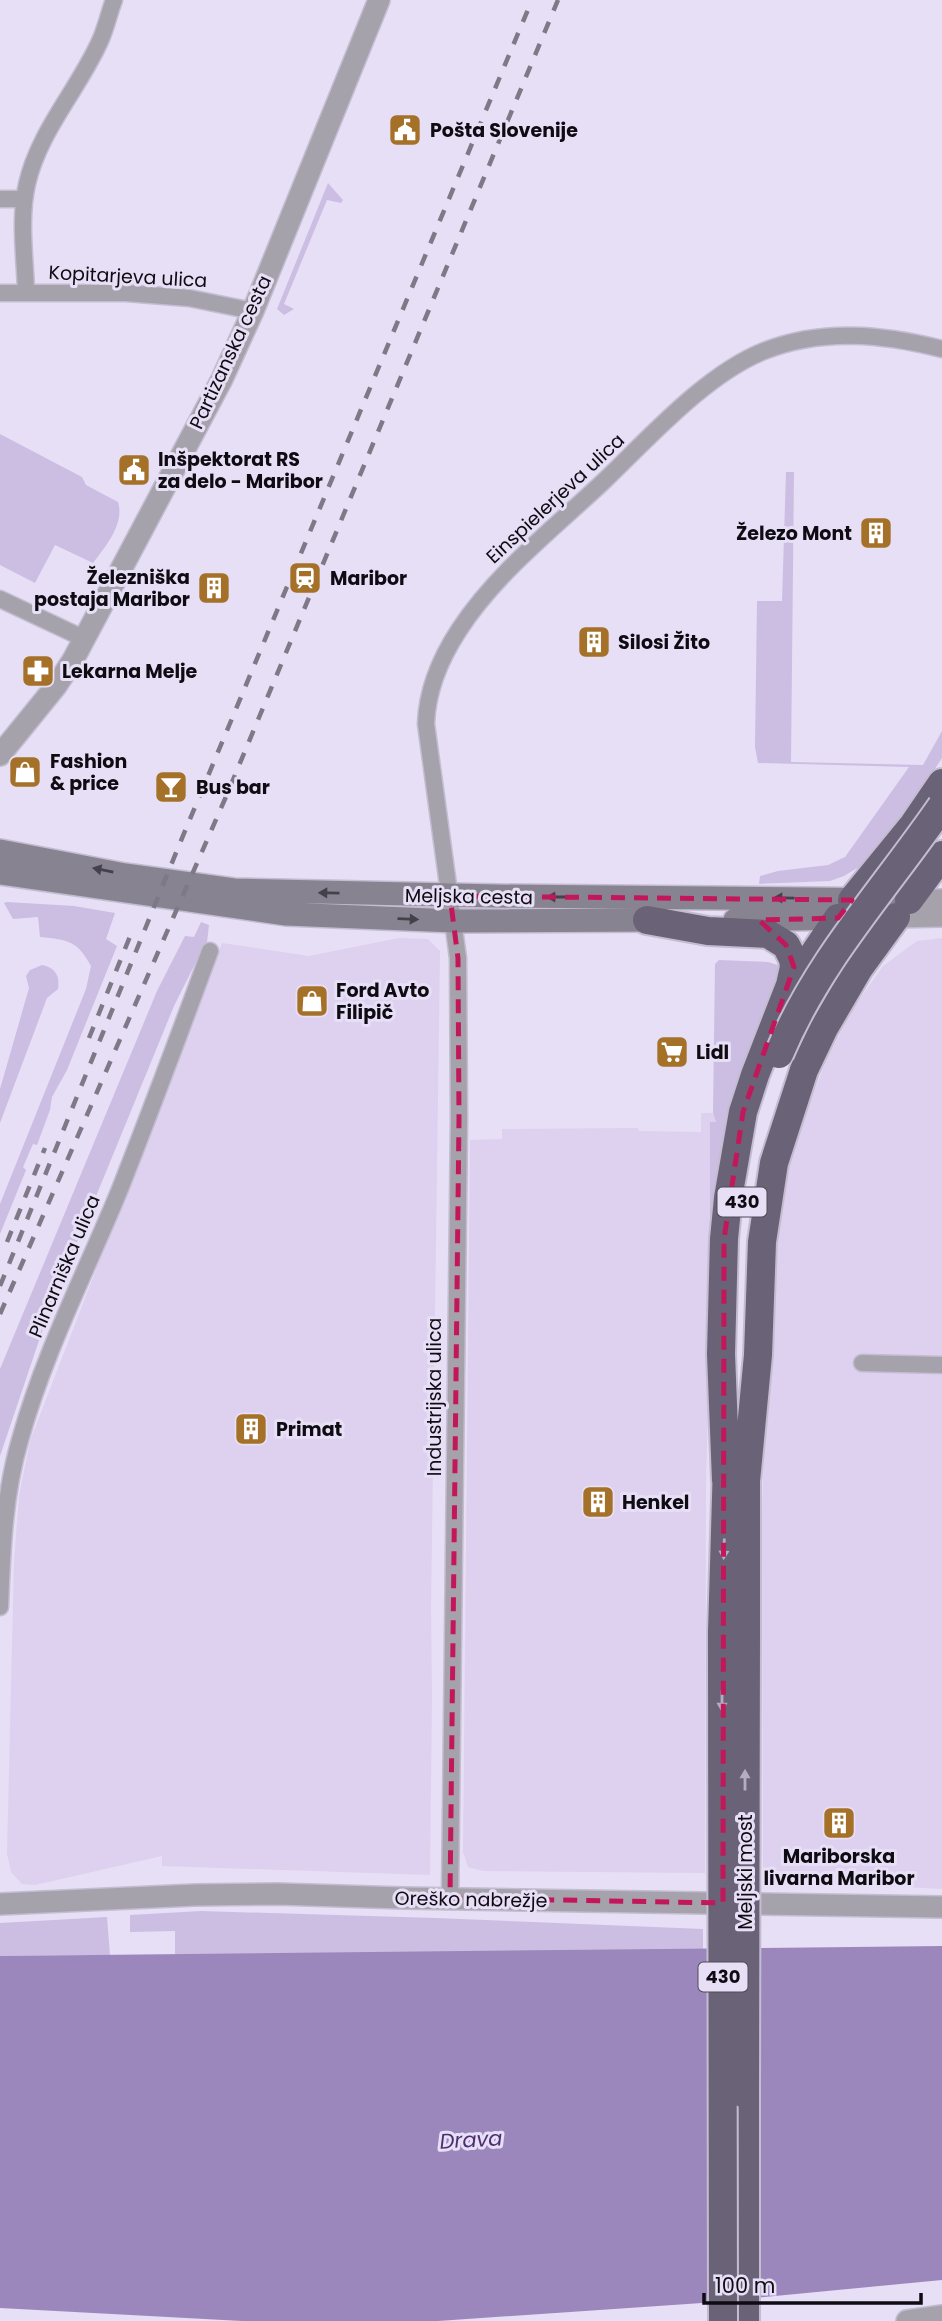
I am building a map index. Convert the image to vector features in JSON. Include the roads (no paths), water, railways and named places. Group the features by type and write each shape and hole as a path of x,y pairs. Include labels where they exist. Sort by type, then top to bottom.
{"highway":[{"path":"777,1018 810,958 845,909 914,824 942,783"},
{"name":"430","path":"736,1481 743,1198 759,1115 785,1055 796,1016 832,955 942,806"},
{"name":"430","path":"785,1055 841,959 942,826"},
{"path":"736,1481 758,1354 762,1242 774,1163 804,1070 824,1028 859,968 942,855"},
{"path":"647,920 708,931 768,934 780,940 792,953 794,967 743,1112 728,1198 724,1239 721,1354 736,1481"},
{"name":"Meljski most","path":"735,2318 736,1481"}],"main road":[{"name":"Meljska cesta","path":"0,851 125,875 234,890 845,909"},
{"name":"Meljska cesta","path":"0,873 286,914 454,921 647,920 903,908"}],"street":[{"path":"26,292 24,199 34,159 52,122 100,41 114,0"},
{"name":"Partizanska cesta","path":"0,755 56,686 85,639 222,379 253,311 379,0"},
{"path":"0,199 24,199"},
{"name":"Kopitarjeva ulica","path":"0,293 126,293 189,298 253,311"},
{"name":"Einspielerjeva ulica","path":"450,896 425,724 426,707 430,689 460,629 497,582 703,389 734,366 763,351 789,343 836,335 875,336 942,349"},
{"path":"0,599 85,639"},
{"name":"Industrijska ulica","path":"450,896 458,958 459,1119 450,1898"},
{"name":"Meljska cesta","path":"903,908 942,900"},
{"name":"Meljska cesta","path":"903,908 942,916"},
{"name":"Plinarniška ulica","path":"0,1608 1,1560 8,1489 20,1439 50,1355 120,1187 210,951"},
{"path":"862,1363 942,1365"},
{"name":"Oreško nabrežje","path":"0,1904 236,1894 942,1907"},
{"name":"Meljski most","path":"734,1903 735,2318"},
{"path":"907,2321 942,2316"}],"water":[{"name":"Drava","path":"942,1946 942,2280 702,2303 438,2321 242,2321 0,2308 0,1956"}],"railway":[{"path":"0,1286 180,843 532,0"},
{"path":"0,1314 225,799 558,0"},
{"path":"89,1038 133,929"},
{"path":"7,1242 45,1148"}],"place":[{"name":"Pošta Slovenije","path":"405,130"},
{"name":"Inšpektorat RS za delo - Maribor","path":"134,470"},
{"name":"Železo Mont","path":"876,533"},
{"name":"Maribor","path":"305,578"},
{"name":"Železniška postaja Maribor","path":"214,588"},
{"name":"Silosi Žito","path":"594,642"},
{"name":"Lekarna Melje","path":"38,671"},
{"name":"Fashion & price","path":"25,772"},
{"name":"Bus bar","path":"171,787"},
{"name":"Ford Avto Filipič","path":"312,1001"},
{"name":"Lidl","path":"672,1052"},
{"name":"Primat","path":"251,1429"},
{"name":"Henkel","path":"598,1502"},
{"name":"Mariborska livarna Maribor","path":"839,1823"}]}
